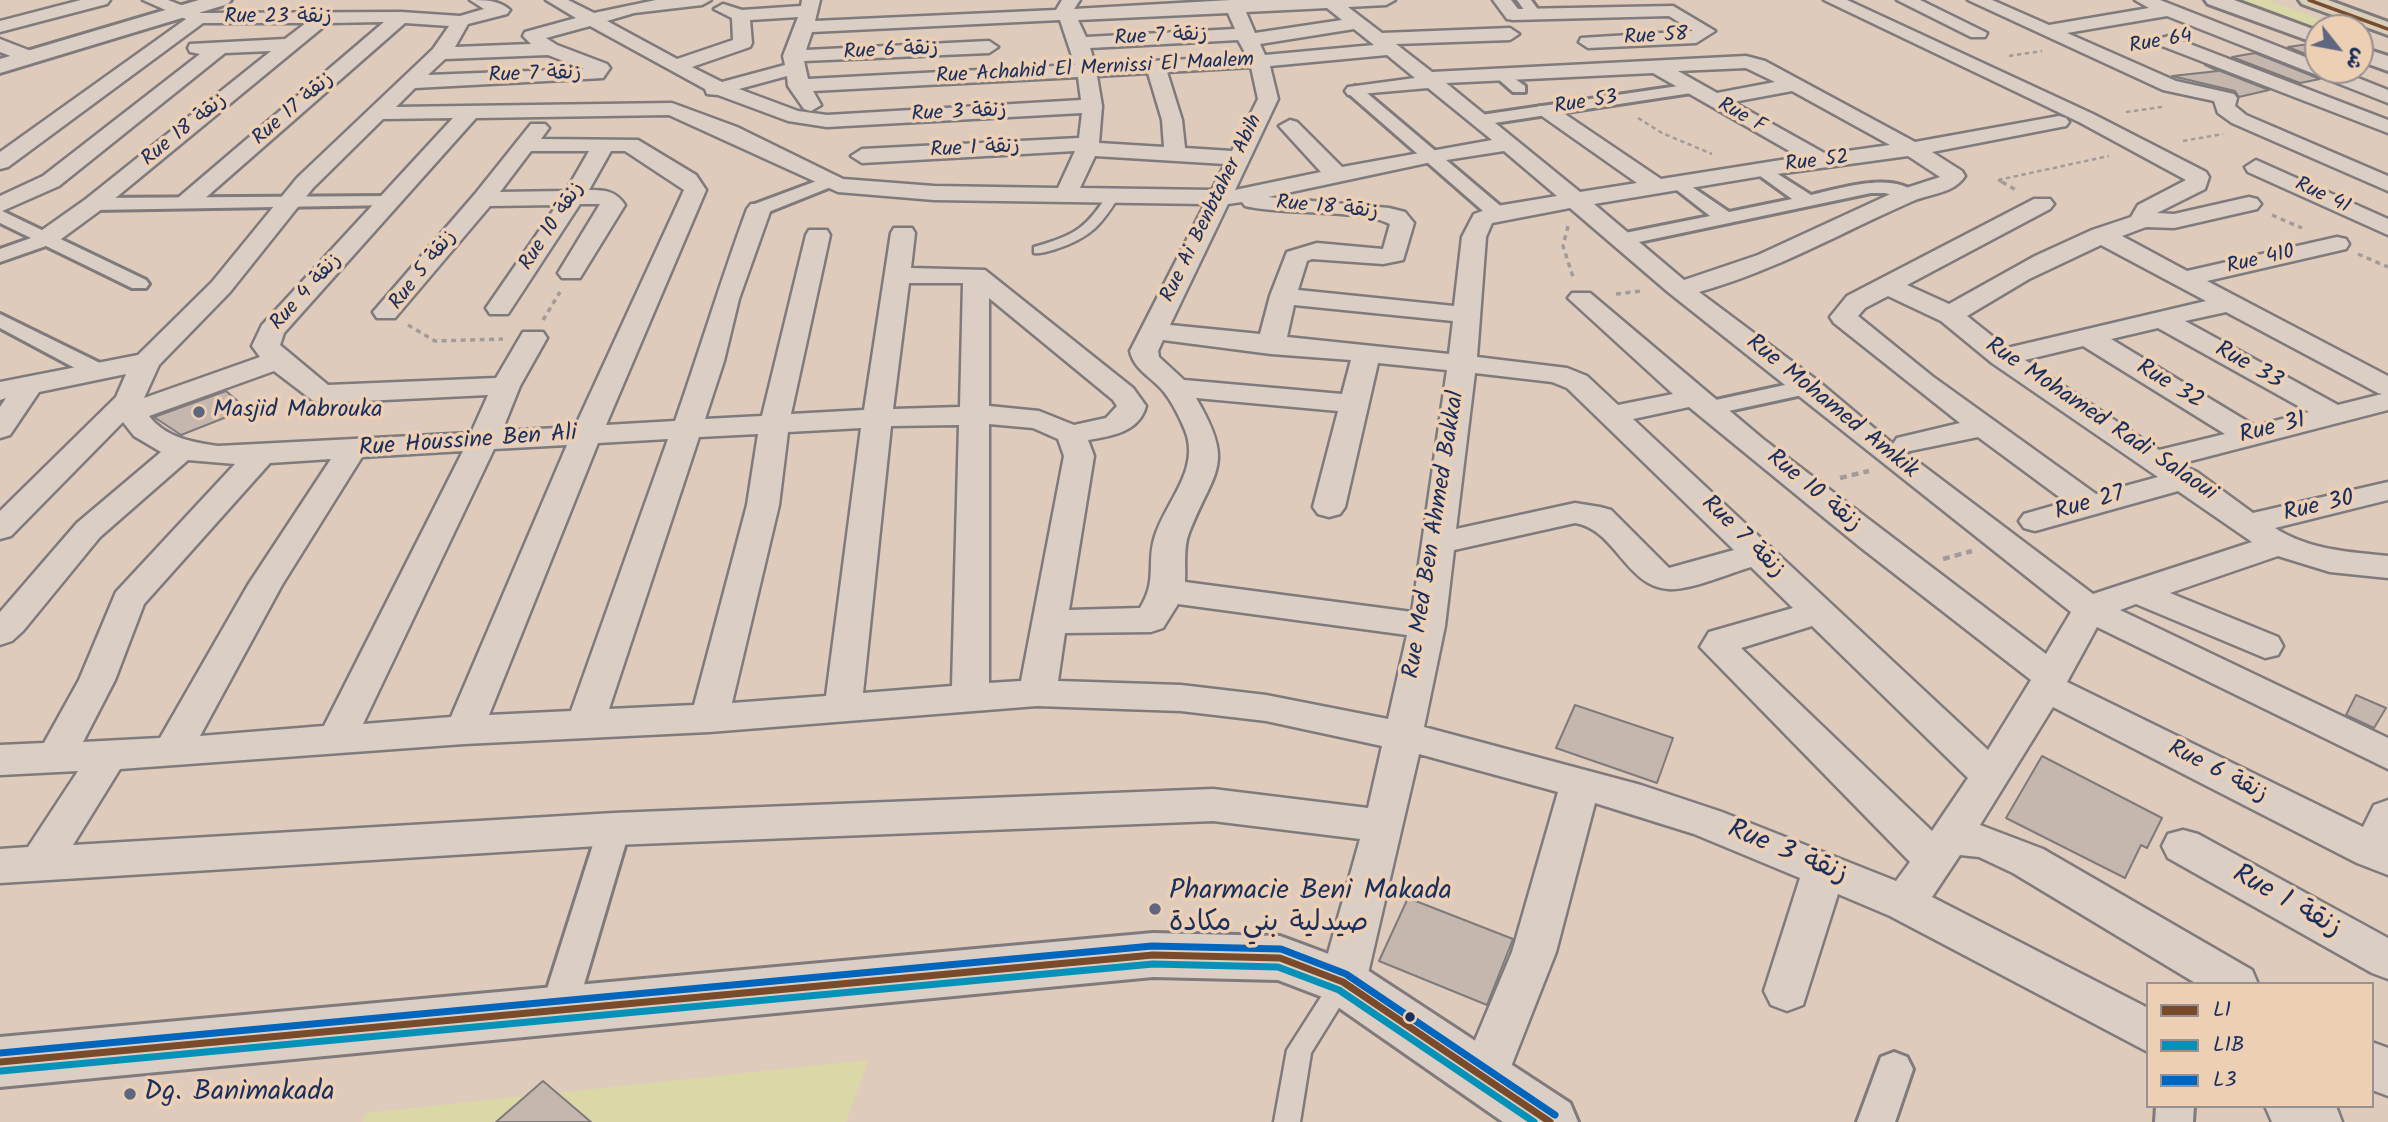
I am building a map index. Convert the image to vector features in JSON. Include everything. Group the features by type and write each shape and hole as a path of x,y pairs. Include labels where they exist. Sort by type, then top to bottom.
{"highway":[{"path":"2302,2 2327,14"},
{"path":"2302,2 2388,29"}],"main road":[{"path":"0,66 190,15 221,0"},
{"path":"2215,0 2304,33"},
{"path":"3,1067 559,1008 1153,955 1280,958 1343,982 1550,1122"}],"street":[{"path":"0,27 101,0"},
{"path":"0,162 156,50 190,15 152,0"},
{"path":"479,0 501,10 521,10"},
{"name":"Rue 3 زنقة","path":"555,0 720,87 787,116 827,121 1092,106"},
{"path":"614,0 633,8"},
{"path":"550,49 532,36 560,26 633,8 702,0"},
{"path":"724,0 724,11 741,15 971,12 1069,7 1386,0"},
{"path":"1833,0 2086,118 2198,177 2197,184 2146,210 2142,216 2144,220"},
{"path":"1906,0 1978,33"},
{"path":"1977,0 2170,86 2243,98 2388,109"},
{"path":"2144,0 2304,63"},
{"name":"Rue Mohamed Amkik","path":"1330,2 1481,120 1679,288 1808,387 1904,454 2004,543 2091,610 2385,747"},
{"name":"Rue Ai Benbtaher Abih","path":"1153,331 1225,198 1238,158 1268,99 1259,61 1246,37 1237,4"},
{"path":"22,5 48,15"},
{"path":"1068,192 1087,146 1092,106 1069,7"},
{"path":"1519,7 1499,18 1519,43"},
{"name":"Rue 58","path":"1519,7 1556,15 1673,11 1706,33 1696,37 1588,42"},
{"name":"Rue 23 زنقة","path":"190,15 274,19 326,9 460,21 501,10"},
{"name":"Rue 18 زنقة","path":"44,240 94,204 289,45 326,9"},
{"path":"2047,31 2169,9"},
{"path":"971,12 989,47 993,76"},
{"path":"808,13 794,70 827,121 862,156 875,188"},
{"path":"539,15 560,26"},
{"path":"677,65 743,43 741,15"},
{"name":"Rue 53","path":"1556,15 1617,69"},
{"name":"Rue 17 زنقة","path":"187,202 401,17"},
{"path":"0,529 130,406 147,361 221,287 289,202 440,53 456,34 460,21"},
{"path":"1374,35 1424,24"},
{"name":"Rue 64","path":"2097,54 2225,32"},
{"path":"1374,35 1519,43"},
{"name":"Rue 7 زنقة","path":"1077,43 1374,35"},
{"name":"Rue Achahid El Mernissi El Maalem","path":"794,70 993,76 1259,61 1374,35"},
{"path":"2169,41 2388,127"},
{"name":"Rue 53","path":"1519,43 1546,71"},
{"path":"0,45 29,57"},
{"path":"156,50 289,45"},
{"name":"Rue 6 زنقة","path":"794,70 989,47"},
{"path":"0,205 51,181 219,48"},
{"path":"440,53 550,49"},
{"name":"Rue 7 زنقة","path":"413,82 589,75 601,69 550,49"},
{"path":"1354,91 1428,80 1501,74 1660,69 1746,62 1758,65 1912,149 1954,176 1948,183 1908,195 1737,272 1679,288"},
{"path":"1156,66 1172,120 1175,153"},
{"name":"Rue F","path":"1660,69 1710,100 1824,162"},
{"path":"673,109 720,87 794,70"},
{"path":"1501,74 1519,89"},
{"path":"2356,84 2388,97"},
{"path":"1710,100 1794,85"},
{"name":"Rue 53","path":"1481,120 1692,89"},
{"path":"1354,91 1497,213 1578,205"},
{"path":"2243,98 2224,102 2225,109 2239,119 2388,184"},
{"path":"379,113 673,109 729,132 830,181 875,188 934,192 1068,192 1225,198 1427,156 1508,144"},
{"name":"Rue 5 زنقة","path":"386,312 483,199 552,110"},
{"path":"1546,110 1656,186"},
{"name":"Rue 4 زنقة","path":"470,112 271,331 266,346 277,360 322,394 506,386"},
{"name":"Rue 52","path":"1578,205 1656,186 1912,149 2059,122"},
{"path":"1290,126 1336,174"},
{"path":"464,730 586,436 695,190 688,180 630,145 525,145"},
{"name":"Rue 10 زنقة","path":"499,308 573,198 604,145"},
{"name":"Rue 1 زنقة","path":"862,156 1087,146 1238,158"},
{"path":"2336,148 2388,170"},
{"name":"Rue 41","path":"2256,167 2388,228"},
{"path":"1752,171 1807,201"},
{"path":"585,724 710,361 726,299 759,209 830,181"},
{"path":"1679,183 1725,218"},
{"path":"1620,240 1878,187 1908,195"},
{"path":"483,199 603,197 610,200 613,205 571,272"},
{"name":"Rue 18 زنقة","path":"1225,198 1283,207 1389,215 1401,221 1394,255 1381,258 1317,251 1300,253 1292,265 1271,346"},
{"path":"94,204 390,201"},
{"path":"2042,204 1851,305 1843,317 1922,382 2090,504"},
{"path":"1950,315 1977,296 2047,257 2101,235 2144,220 2174,221 2249,204"},
{"name":"Rue Med Ben Ahmed Bakkal","path":"1343,982 1384,825 1427,626 1478,224 1488,215 1497,213"},
{"path":"0,216 44,240 139,284"},
{"path":"843,707 877,418 903,233"},
{"path":"709,718 763,505 774,426 818,234"},
{"path":"2101,235 2388,387"},
{"path":"0,256 44,240"},
{"name":"Rue 410","path":"2184,279 2337,244"},
{"path":"897,276 976,275 1123,394 1132,406 1130,414 1121,422 1071,434 1079,456 1037,693"},
{"path":"970,698 976,275"},
{"name":"Rue Mohamed Radi Salaoui","path":"1888,286 1950,315 2002,357 2264,534"},
{"path":"1283,296 1467,315"},
{"name":"Rue 10 زنقة","path":"1581,298 1804,486 2049,682"},
{"path":"2002,357 2230,303"},
{"name":"Rue 33","path":"2161,319 2335,415"},
{"path":"0,320 96,370"},
{"path":"1049,622 1151,620 1168,591 1171,536 1195,492 1205,450 1200,430 1176,388 1144,356 1153,331"},
{"name":"Rue 7 زنقة","path":"1153,331 1271,346 1532,371 1570,379 1613,415 1991,776"},
{"name":"Rue 32","path":"2088,337 2250,436"},
{"path":"336,740 482,443 506,386 533,338"},
{"path":"1329,507 1366,355"},
{"path":"130,406 277,360"},
{"path":"0,391 147,361"},
{"path":"0,429 30,383"},
{"path":"1613,415 1808,387"},
{"path":"1176,388 1353,404"},
{"name":"Rue 31","path":"2157,460 2388,401"},
{"name":"Rue Houssine Ben Ali","path":"130,406 144,430 182,450 261,454 351,451 877,418 973,415 1039,420 1071,434"},
{"path":"1904,454 1983,427"},
{"path":"0,633 36,596 79,542 130,492 182,450"},
{"path":"172,752 265,585 351,451"},
{"path":"55,758 97,680 128,600 261,454"},
{"name":"Rue 27","path":"2035,521 2186,479"},
{"name":"Rue 30","path":"2264,534 2388,491"},
{"path":"1438,542 1575,513 1587,513 1600,517 1659,577 1671,579 1758,554"},
{"path":"1905,903 1991,776 2091,610 2108,600 2140,593 2264,534 2330,561 2388,567"},
{"path":"1168,591 1427,626"},
{"path":"2140,593 2265,646"},
{"path":"1819,612 1722,641 1718,647 1942,848 1985,842 2028,861 2233,982"},
{"name":"Rue 6 زنقة","path":"2049,682 2383,842"},
{"name":"Rue 3 زنقة","path":"0,761 172,752 464,730 709,718 1037,693 1181,698 1266,708 1402,736 1627,796 1708,823 1905,903 2146,1030"},
{"path":"40,863 109,755"},
{"path":"1484,1076 1534,952 1580,784"},
{"path":"0,866 614,829 1213,805 1384,825"},
{"path":"559,1008 614,829"},
{"name":"Rue 1 زنقة","path":"2183,846 2388,960"},
{"path":"1787,990 1824,868"},
{"path":"1876,1122 1894,1069"},
{"path":"2293,1108 2318,1122"}],"lane":[{"path":"1039,250 1084,236 1094,229 1115,193"},
{"path":"1287,1122 1299,1050 1343,982"}],"path":[{"path":"1970,63 2077,45"},
{"path":"1615,99 1662,132 1752,171"},
{"path":"2086,118 2164,107"},
{"path":"1998,180 2232,132"},
{"path":"1578,205 1563,234 1568,267 1581,298 1679,288"},
{"path":"533,338 571,272"},
{"name":"Rue 5 زنقة","path":"386,312 435,341 533,338"},
{"path":"1804,486 1904,454"},
{"path":"1908,568 2004,543"}],"shaded area":[{"path":"2225,0 2268,0 2306,14 2304,30"},
{"path":"868,1060 846,1122 363,1122 366,1113"}],"building":[{"path":"2304,45 2304,53 2288,47"},
{"path":"2255,53 2304,73 2304,82 2300,83 2232,57"},
{"path":"2205,65 2269,90 2239,97 2235,91 2172,76 2218,71"},
{"name":"Masjid Mabrouka","path":"226,391 247,409 181,435 154,417"},
{"path":"2356,695 2386,708 2374,728 2346,715"},
{"path":"1575,705 1673,738 1657,783 1556,748"},
{"path":"2042,756 2162,818 2147,848 2141,845 2125,878 2006,818"},
{"path":"1408,898 1513,939 1487,1005 1379,961"},
{"path":"543,1081 591,1122 496,1122"}],"transit line":[{"name":"L1","path":"2309,0 2388,29"},
{"name":"L3","path":"0,1053 1152,946 1281,949 1346,974 1555,1115"},
{"name":"L1","path":"0,1062 1153,955 1280,958 1343,982 1550,1122"},
{"name":"L1B","path":"1,1071 1153,964 1278,967 1339,990 1534,1122"}],"place":[{"name":"Masjid Mabrouka","path":"199,412"},
{"name":"Pharmacie Beni Makada صيدلية بني مكادة","path":"1155,909"},
{"name":"Dg. Banimakada","path":"130,1094"}]}
